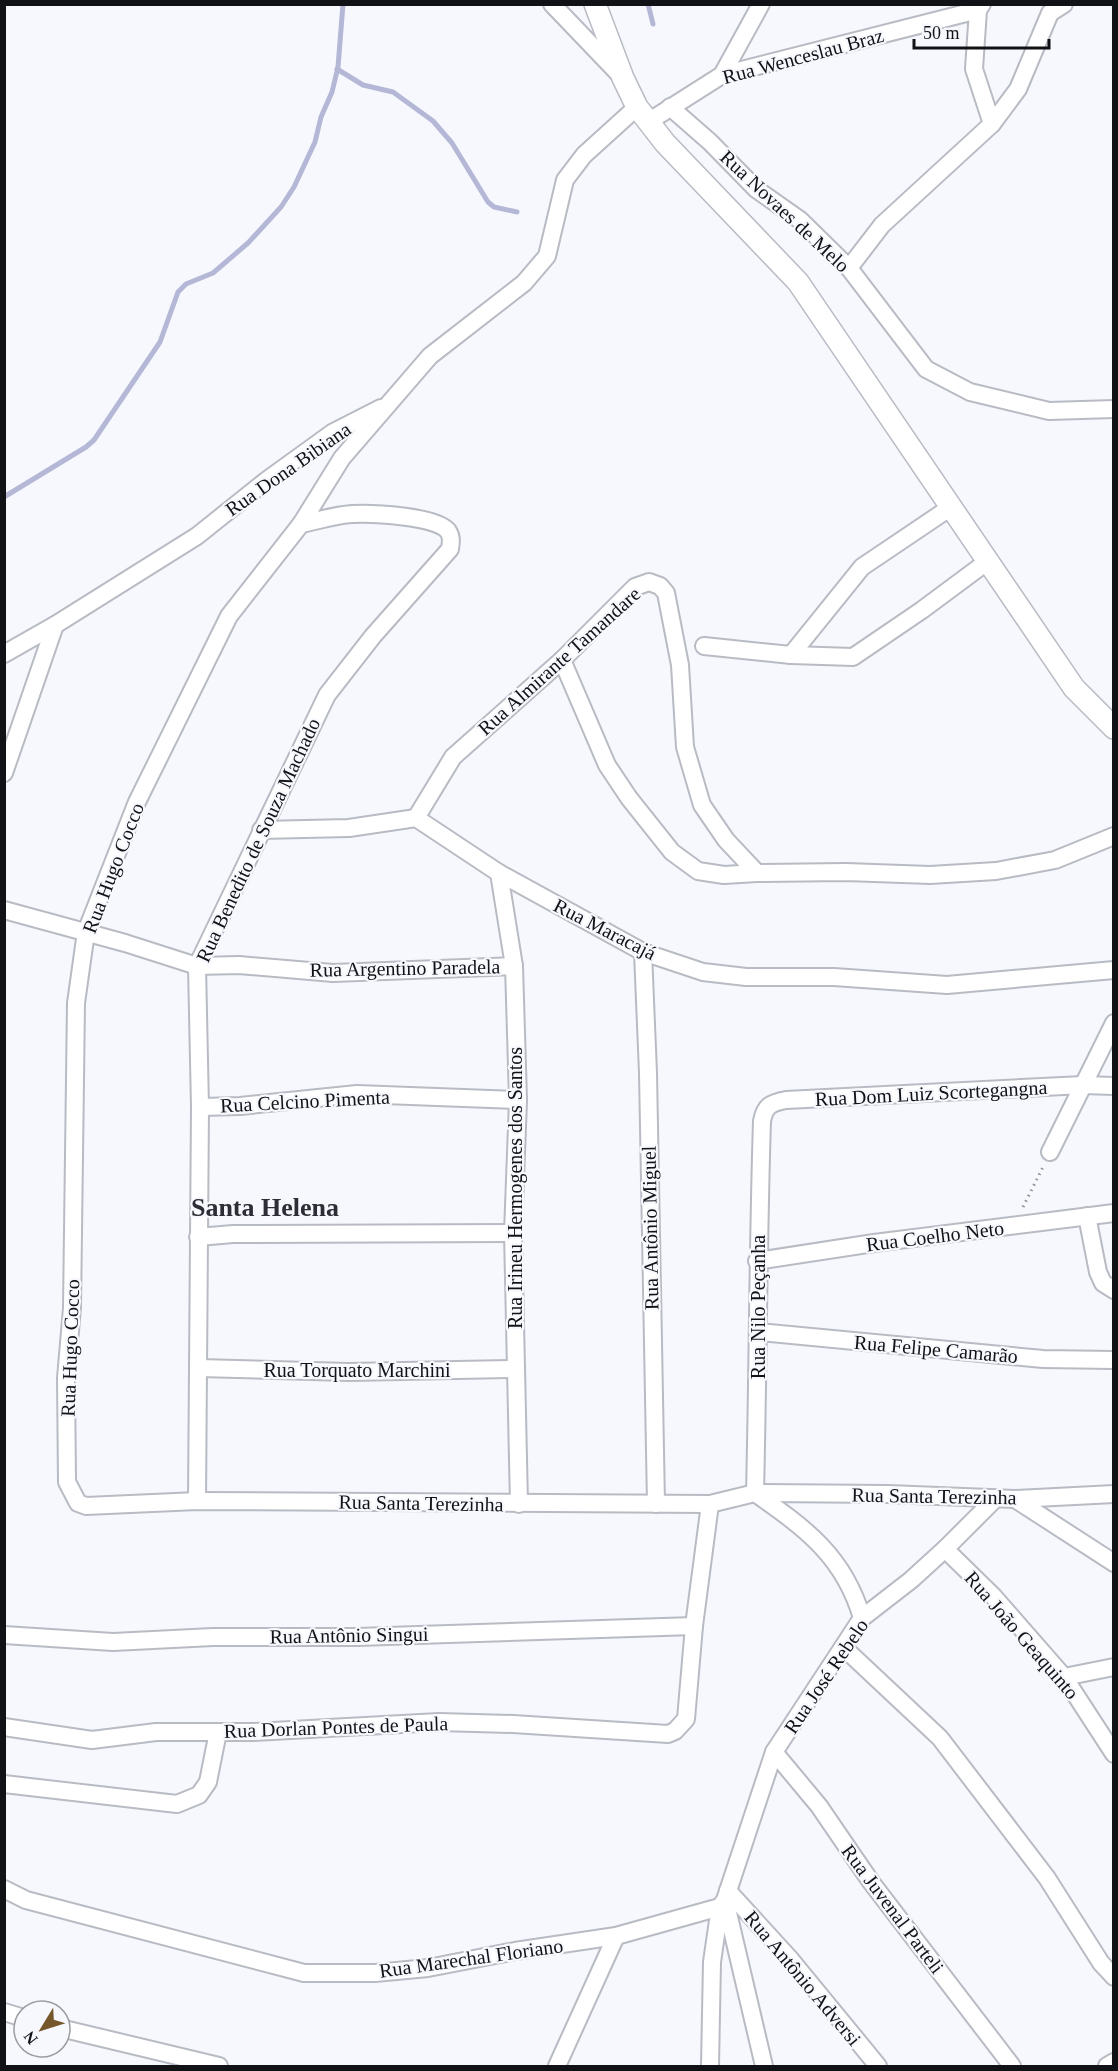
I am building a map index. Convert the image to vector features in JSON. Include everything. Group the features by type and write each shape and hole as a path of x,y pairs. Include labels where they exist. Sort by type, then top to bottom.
{"street":[{"path":"552,4 623,78"},
{"path":"595,4 623,78 643,114 665,143 798,282 1074,688 1111,720"},
{"path":"722,75 761,4"},
{"path":"849,268 882,225 992,124 1018,89 1050,13 1064,4"},
{"path":"980,8 974,69 992,124"},
{"name":"Rua Wenceslau Braz","path":"643,114 670,108 722,75 980,8"},
{"name":"Rua Novaes de Melo","path":"670,108 710,142 756,189 800,220 849,268 926,369 970,392 1049,411 1113,409"},
{"name":"Rua Dona Bibiana","path":"4,654 56,626 197,536 267,480 332,433 389,404 430,356 524,283 547,256 565,180 584,155 643,114"},
{"name":"Rua Hugo Cocco","path":"86,1506 78,1503 67,1482 66,1378 72,1308 76,1003 86,932 137,802 229,616 301,524 342,458 389,404"},
{"path":"791,655 862,567 951,507"},
{"name":"Rua Benedito de Souza Machado","path":"197,1501 200,1107 197,966 327,695 373,636 450,549 451,538 447,530 440,525 402,516 351,514 301,524"},
{"path":"704,646 791,655 853,657 988,561"},
{"name":"Rua Almirante Tamandare","path":"416,818 453,757 562,660 635,587 650,582 660,586 666,593 681,665 685,747 702,805 726,840 757,873"},
{"path":"4,773 56,626"},
{"path":"562,660 607,765 629,798 672,852 698,871 723,875 846,872 930,875 996,871 1055,860 1113,836"},
{"path":"261,830 349,828 416,818"},
{"name":"Rua Maracajá","path":"416,818 499,873 643,952 703,972 746,977 834,977 947,985 1113,970"},
{"name":"Rua Irineu Hermogenes dos Santos","path":"499,873 514,966 518,1100 513,1233 519,1504"},
{"name":"Rua Argentino Paradela","path":"4,910 197,966 239,965 333,973 514,966"},
{"name":"Rua Antônio Miguel","path":"643,952 648,1072 656,1504"},
{"path":"1050,1152 1113,1023"},
{"name":"Rua Dom Luiz Scortegangna","path":"762,1121 765,1109 771,1103 786,1100 1083,1085 1113,1086"},
{"name":"Rua Celcino Pimenta","path":"200,1107 240,1106 357,1094 518,1100"},
{"name":"Rua Nilo Peçanha","path":"755,1493 759,1332 757,1261 762,1121"},
{"name":"Rua Coelho Neto","path":"757,1261 874,1243 1113,1213"},
{"path":"1087,1216 1098,1272 1103,1283 1113,1290"},
{"path":"198,1237 242,1234 513,1233"},
{"name":"Rua Felipe Camarão","path":"759,1332 1042,1359 1113,1360"},
{"name":"Rua Torquato Marchini","path":"199,1368 349,1372 515,1369"},
{"path":"755,1493 800,1525 829,1554 855,1594 862,1618"},
{"name":"Rua Santa Terezinha","path":"86,1506 197,1501 710,1504 755,1493 996,1498 1113,1494"},
{"name":"Rua José Rebelo","path":"710,2067 712,1962 724,1899 774,1752 862,1618 911,1580 996,1498"},
{"path":"1015,1498 1113,1563"},
{"path":"694,1626 710,1504"},
{"name":"Rua João Geaquinto","path":"945,1549 994,1597 1064,1677 1113,1754"},
{"name":"Rua Antônio Singui","path":"4,1635 113,1642 213,1636 357,1637 694,1626"},
{"name":"Rua Dorlan Pontes de Paula","path":"4,1727 92,1740 156,1732 218,1732 439,1722 513,1724 668,1734 675,1731 686,1719 694,1626"},
{"path":"843,1647 940,1738 1047,1878 1101,1963 1113,1977"},
{"path":"1064,1677 1113,1667"},
{"path":"4,1784 177,1804 199,1795 208,1782 218,1732"},
{"name":"Rua Juvenal Parteli","path":"774,1752 819,1806 871,1882 1012,2067"},
{"name":"Rua Marechal Floriano","path":"4,1889 26,1900 304,1973 375,1973 428,1968 616,1936 724,1899"},
{"path":"724,1899 764,2067"},
{"name":"Rua Antônio Adversi","path":"724,1899 791,1960 878,2067"},
{"path":"561,2063 616,1936"},
{"path":"72,2031 219,2067"},
{"path":"1107,2067 1113,2062"}],"path":[{"path":"1013,1226 1050,1152"}],"waterway":[{"path":"4,497 94,440 160,342 178,292 186,284 213,273 248,243 281,207 294,187 315,142 321,117 332,92 338,67 343,4"},
{"path":"648,4 653,24"},
{"path":"337,69 363,85 393,92 433,121 452,143 488,202 494,207 517,212"}],"district":[{"name":"Santa Helena","path":"265,1207"}]}
